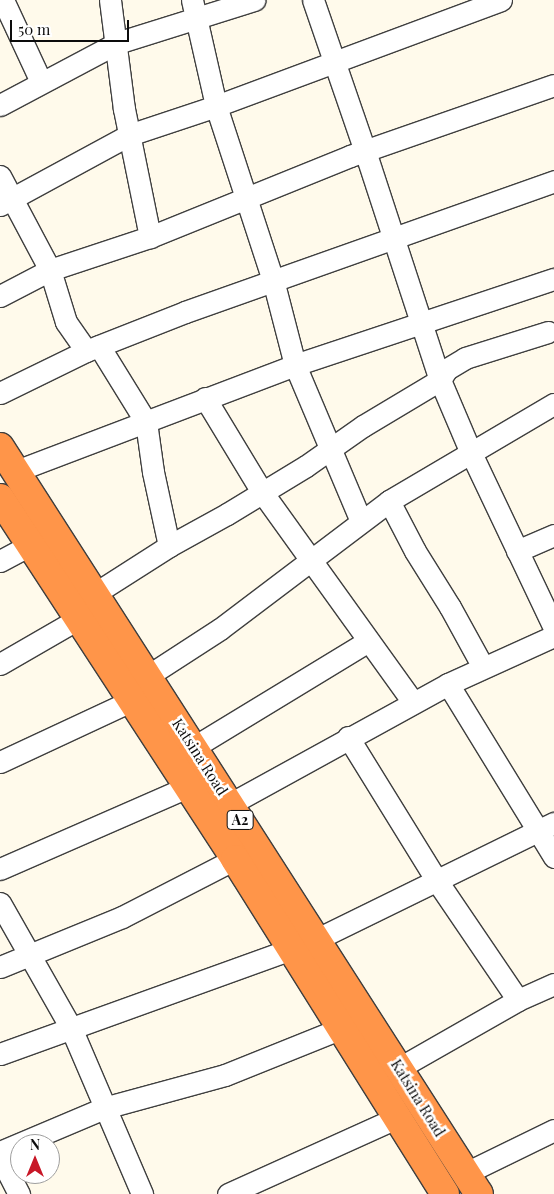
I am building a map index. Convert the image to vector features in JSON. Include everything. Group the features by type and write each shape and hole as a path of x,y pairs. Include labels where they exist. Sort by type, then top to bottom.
{"highway":[{"name":"Katsina Road","path":"0,447 146,677 230,804 304,944 342,1028 396,1118 445,1194"},
{"name":"Katsina Road","path":"0,499 235,859 304,944 399,1068 472,1184"}],"street":[{"path":"3,0 40,82"},
{"path":"110,0 118,43 129,135 150,237"},
{"path":"0,105 40,82 118,43 195,9 254,0"},
{"path":"312,0 335,60 440,380 471,453 554,628"},
{"path":"6,202 129,135 216,106 335,60 501,0"},
{"path":"195,9 216,106 273,280 295,365 329,450 361,521"},
{"path":"0,296 50,270 150,237 365,151 554,85"},
{"path":"0,176 6,202 50,270 66,322 93,349 146,422 153,472 169,546"},
{"path":"0,393 93,349 273,280 554,181"},
{"path":"16,471 295,365 554,279"},
{"path":"94,594 169,546 262,492 363,426 440,380 447,369 465,358 548,332"},
{"path":"205,398 262,492 412,702"},
{"path":"146,677 220,629 389,501 554,404"},
{"path":"389,501 415,551 450,607 483,667"},
{"path":"517,551 554,535"},
{"path":"0,561 30,545"},
{"path":"0,664 78,619"},
{"path":"230,804 412,702 483,667 554,636"},
{"path":"194,747 368,641"},
{"path":"448,684 546,827 554,857"},
{"path":"0,762 131,701"},
{"path":"348,737 437,881 518,1000"},
{"path":"0,869 188,788"},
{"path":"0,1054 304,944 546,827"},
{"path":"0,967 122,917 235,859"},
{"path":"0,902 71,1028 142,1194"},
{"path":"399,1068 518,1000 554,984"},
{"path":"0,1152 104,1108 225,1075 342,1028"},
{"path":"228,1194 396,1118"},
{"path":"472,1184 554,1130"},
{"path":"0,1157 19,1194"}]}
